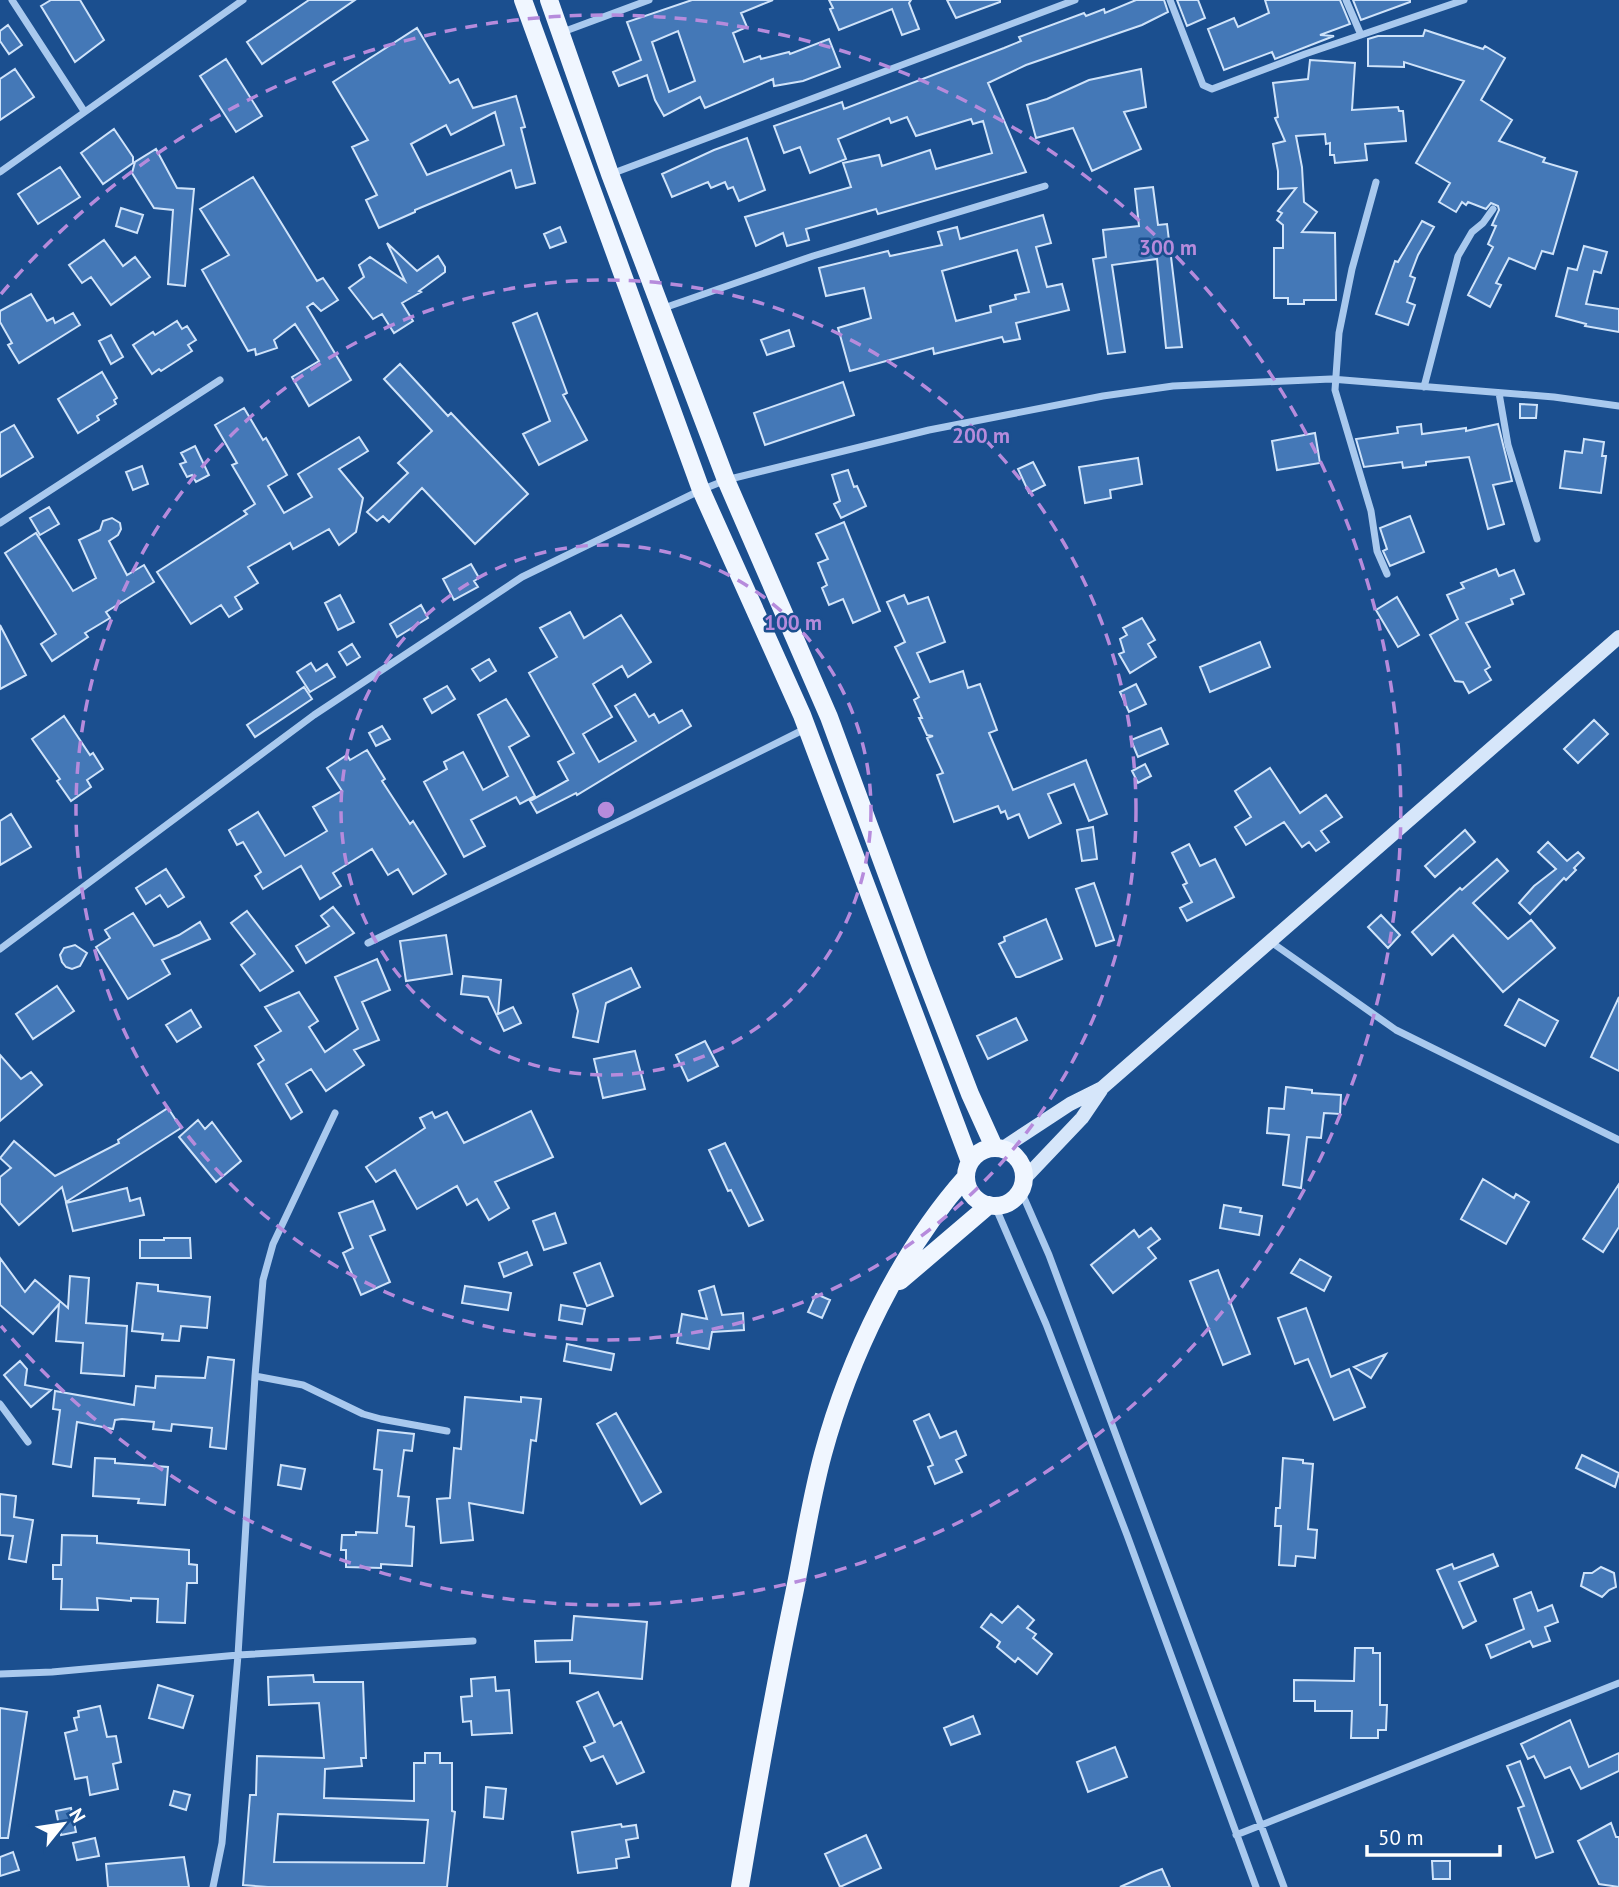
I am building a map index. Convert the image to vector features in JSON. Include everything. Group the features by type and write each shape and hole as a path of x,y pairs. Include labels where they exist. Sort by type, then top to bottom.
{"main road":[{"path":"523,0 701,490 807,727 968,1169 973,1195 992,1206"},
{"path":"549,0 660,309 726,480 829,717 970,1094 998,1148 1017,1157 1021,1163 1023,1185"},
{"path":"622,276 646,266"},
{"path":"740,1887 773,1698 823,1454 844,1387 891,1287 976,1154 998,1148 1070,1104 1102,1088 1619,636"},
{"path":"891,1287 992,1206 1008,1204 1082,1118 1102,1088"}],"street":[{"path":"12,0 84,111"},
{"path":"0,172 243,0"},
{"path":"560,33 649,0"},
{"path":"610,174 1076,0"},
{"path":"1170,0 1203,85 1208,89 1464,0"},
{"path":"1346,0 1361,35"},
{"path":"1376,182 1352,269 1339,333 1336,380 1337,400 1371,511 1377,551 1387,574"},
{"path":"660,309 813,256 1045,186"},
{"path":"1424,387 1458,256 1465,241 1493,209"},
{"path":"0,523 220,380"},
{"path":"0,949 314,715 522,577 726,480 929,430 1103,396 1173,386 1336,380 1554,397 1619,406"},
{"path":"1499,393 1508,445 1536,539"},
{"path":"368,943 807,727"},
{"path":"1271,942 1396,1030 1619,1140"},
{"path":"212,1887 222,1843 238,1655 263,1280 273,1244 335,1113"},
{"path":"1023,1185 1284,1887"},
{"path":"992,1206 1046,1324 1256,1887"},
{"path":"255,1376 303,1385 363,1414 447,1431"},
{"path":"0,1404 28,1442"},
{"path":"0,1674 473,1640"},
{"path":"1236,1835 1619,1683"}],"building":[{"path":"51,0 80,0 104,40 75,62 41,6"},
{"path":"309,0 355,0 262,64 247,42"},
{"path":"692,0 773,0 741,13 747,27 733,33 744,62 760,56 761,59 789,52 790,54 829,39 840,67 803,81 774,86 773,79 705,108 700,97 664,116 655,100 647,75 619,86 613,72 641,60 627,22","holes":["678,31 695,81 669,92 652,42"]},
{"path":"829,0 911,0 909,3 919,29 902,35 892,9 839,30"},
{"path":"947,0 1000,0 1000,2 956,18"},
{"path":"1136,0 1164,0 1168,12 1142,25 1026,65 988,83 1026,172 878,214 876,209 806,229 809,240 787,246 783,233 756,246 745,217 851,187 843,163 879,155 882,166 930,150 936,169 992,153 983,121 973,124 971,119 916,136 907,117 891,123 889,118 838,139 846,159 810,173 800,147 784,153 774,126 842,102 844,109 1021,41 1019,37 1084,13 1086,16 1104,9 1105,13"},
{"path":"1177,0 1198,0 1205,18 1187,26"},
{"path":"1265,0 1340,0 1350,24 1320,35 1334,36 1275,59 1272,52 1224,70 1208,29 1234,18 1238,27 1269,13"},
{"path":"1353,0 1410,0 1410,2 1361,20"},
{"path":"8,25 22,45 9,54 0,41 0,31"},
{"path":"417,28 450,83 458,79 473,108 516,96 525,127 521,128 535,183 516,188 511,170 379,228 366,200 377,195 352,147 368,140 333,82","holes":["495,112 504,145 427,175 411,144 446,125 451,135"]},
{"path":"1425,30 1483,49 1485,46 1505,58 1481,100 1512,120 1499,141 1545,158 1543,162 1577,172 1553,254 1542,251 1535,269 1509,258 1496,283 1501,285 1490,307 1468,295 1493,247 1488,244 1496,226 1492,225 1499,210 1498,206 1491,203 1486,209 1462,202 1456,212 1439,202 1450,183 1416,163 1464,81 1404,62 1404,67 1368,66 1368,39 1378,36 1423,36"},
{"path":"226,59 262,116 236,132 200,76"},
{"path":"1310,60 1355,63 1352,110 1398,107 1399,111 1403,111 1406,141 1365,144 1367,160 1335,163 1334,155 1330,155 1330,143 1326,144 1325,134 1296,136 1302,167 1304,202 1317,212 1302,232 1335,233 1336,300 1304,300 1304,304 1288,304 1288,298 1274,298 1274,248 1283,248 1283,225 1277,220 1282,213 1278,211 1296,188 1278,189 1273,144 1285,141 1275,118 1278,117 1273,83 1308,79"},
{"path":"15,69 34,97 0,120 0,79"},
{"path":"1141,69 1146,107 1124,112 1141,149 1092,171 1073,128 1036,138 1027,105 1089,80"},
{"path":"114,129 133,157 133,163 103,184 81,153"},
{"path":"747,138 765,190 739,201 733,187 728,189 725,182 711,188 708,182 672,197 662,174"},
{"path":"156,149 177,188 194,189 185,286 168,284 173,210 154,208 132,173 135,162"},
{"path":"60,167 80,197 38,224 18,194"},
{"path":"253,177 317,281 323,278 338,300 321,311 313,303 307,307 351,380 309,406 292,377 319,361 295,324 274,340 277,348 256,355 255,349 248,351 202,270 229,255 200,209"},
{"path":"1153,187 1158,225 1167,224 1182,347 1166,348 1157,259 1112,265 1125,352 1108,354 1093,259 1106,257 1103,230 1139,226 1135,189"},
{"path":"121,208 143,215 137,233 116,226"},
{"path":"1043,215 1051,243 1036,247 1047,287 1062,284 1069,310 1016,323 1020,339 1004,342 1002,337 934,354 933,348 850,371 838,328 871,318 864,288 826,296 819,268 888,251 890,256 942,245 938,232 957,227 960,239","holes":["1017,250 1029,292 1015,295 1016,299 990,306 991,312 956,321 942,271"]},
{"path":"1422,221 1434,227 1410,276 1415,278 1407,302 1415,305 1408,325 1376,314 1395,261 1398,262"},
{"path":"560,227 566,242 550,248 544,234"},
{"path":"104,240 123,266 135,257 150,277 111,305 91,277 82,283 69,265"},
{"path":"387,243 417,271 438,256 445,267 445,272 419,291 421,292 402,303 413,321 394,333 382,314 373,319 349,288 364,277 359,265 370,257 405,281"},
{"path":"1584,246 1607,252 1601,273 1594,271 1586,304 1619,309 1619,332 1585,326 1586,324 1556,316 1568,268 1577,270"},
{"path":"31,294 47,321 53,318 55,323 73,313 80,325 19,363 8,345 12,343 0,322 0,311"},
{"path":"537,313 567,393 563,395 587,440 539,465 523,434 550,421 513,323"},
{"path":"177,321 182,329 187,326 196,340 188,345 192,351 152,374 133,345"},
{"path":"789,330 794,346 767,355 761,340"},
{"path":"111,335 123,357 111,364 99,341"},
{"path":"400,364 448,416 451,413 528,494 475,544 422,488 389,522 383,516 377,521 367,512 408,473 398,463 432,431 384,379"},
{"path":"102,372 117,398 114,400 116,404 97,416 99,420 78,433 58,399"},
{"path":"843,382 854,415 765,445 754,413"},
{"path":"1520,404 1537,405 1536,418 1520,418"},
{"path":"244,408 263,440 266,438 287,475 268,486 284,513 312,497 298,474 359,437 368,451 339,469 363,498 356,532 339,545 329,529 293,549 290,543 248,567 258,583 235,597 242,609 229,617 221,605 191,624 157,572 247,514 244,511 255,504 232,465 237,463 215,425"},
{"path":"1421,424 1422,434 1466,428 1466,431 1498,424 1512,481 1493,485 1504,524 1488,529 1469,457 1426,462 1426,465 1403,468 1402,462 1364,467 1356,439 1398,433 1397,427"},
{"path":"14,425 33,457 0,477 0,433"},
{"path":"1315,433 1320,463 1277,470 1272,441"},
{"path":"1584,439 1604,442 1602,456 1606,456 1601,493 1560,488 1565,451 1582,453"},
{"path":"195,446 209,475 196,482 192,475 187,477 180,464 186,462 181,453"},
{"path":"1138,458 1142,484 1110,490 1111,498 1085,503 1079,467"},
{"path":"1033,462 1045,485 1029,493 1018,469"},
{"path":"142,466 148,484 133,490 126,472"},
{"path":"848,470 854,487 857,486 866,506 841,518 834,504 840,501 832,475"},
{"path":"49,507 59,524 40,535 30,518"},
{"path":"1410,516 1424,552 1390,566 1383,551 1387,549 1380,528"},
{"path":"112,518 120,523 121,529 118,535 109,541 127,575 144,565 154,582 106,612 110,618 85,633 88,637 52,661 41,644 56,634 5,553 36,533 73,591 96,578 79,540 100,530 103,521"},
{"path":"844,522 880,611 853,623 843,599 829,605 822,588 827,585 818,563 828,559 816,534"},
{"path":"471,564 479,578 474,581 478,587 454,600 443,579"},
{"path":"1496,569 1499,576 1514,570 1524,594 1511,599 1513,604 1466,623 1490,667 1485,670 1491,680 1469,693 1463,682 1455,681 1430,635 1458,619 1447,595 1464,588 1461,583"},
{"path":"340,595 354,622 338,630 325,603"},
{"path":"904,595 908,604 928,597 945,642 917,653 930,682 963,671 968,688 980,684 997,730 989,733 1013,790 1086,760 1107,814 1089,821 1074,784 1048,794 1061,823 1029,838 1019,814 1008,819 1005,811 1001,813 998,806 954,822 937,775 943,773 927,738 933,736 927,735 919,718 922,718 914,700 919,697 895,647 905,642 887,602"},
{"path":"1397,597 1419,635 1398,647 1376,610"},
{"path":"421,605 428,618 397,637 390,624"},
{"path":"570,612 584,638 621,615 651,662 628,677 622,666 593,684 612,717 583,734 599,762 636,741 615,706 635,694 649,717 654,714 659,723 682,710 691,726 577,795 576,793 537,813 530,801 568,780 558,762 574,753 529,673 557,657 540,628"},
{"path":"1142,618 1155,640 1148,644 1156,657 1130,673 1119,654 1124,652 1120,639 1127,635 1123,628"},
{"path":"0,625 26,675 0,689"},
{"path":"1260,642 1270,667 1210,692 1200,667"},
{"path":"352,644 360,657 347,665 339,652"},
{"path":"489,659 496,671 480,681 472,669"},
{"path":"311,663 316,671 327,664 335,677 310,692 297,672"},
{"path":"1136,684 1146,704 1129,712 1120,692"},
{"path":"447,686 455,699 432,713 424,699"},
{"path":"304,687 312,699 255,737 247,725"},
{"path":"506,699 529,736 509,747 535,796 520,804 516,797 471,820 485,846 464,857 424,782 447,769 444,762 463,752 483,790 508,776 478,715"},
{"path":"64,716 90,755 93,753 103,769 87,780 91,787 71,801 57,781 60,779 32,739"},
{"path":"1594,720 1608,734 1578,763 1564,749"},
{"path":"382,726 390,739 376,746 369,733"},
{"path":"1161,728 1168,744 1138,757 1131,740"},
{"path":"367,750 385,779 382,781 410,824 413,821 446,874 413,894 398,869 388,875 372,849 333,873 341,886 320,899 301,866 263,889 255,876 261,872 243,842 237,845 229,830 258,812 285,856 327,831 313,807 342,791 327,768 347,755 350,760"},
{"path":"1145,764 1151,776 1138,783 1132,771"},
{"path":"1270,768 1300,813 1326,795 1342,817 1321,831 1329,842 1316,851 1309,842 1302,847 1284,822 1246,845 1235,827 1251,817 1235,791"},
{"path":"11,814 31,847 0,865 0,821"},
{"path":"1093,827 1097,859 1082,861 1077,830"},
{"path":"1465,830 1475,842 1435,877 1425,866"},
{"path":"1548,842 1567,861 1578,852 1584,858 1574,868 1576,870 1566,880 1564,878 1530,914 1519,903 1534,886 1556,869 1538,852"},
{"path":"1189,844 1200,866 1215,859 1234,897 1187,921 1180,908 1192,902 1183,885 1187,883 1172,853"},
{"path":"1497,859 1508,871 1473,903 1508,939 1531,920 1555,948 1503,992 1453,935 1432,955 1412,932 1460,888 1462,890"},
{"path":"166,869 184,897 168,907 160,895 146,904 136,888"},
{"path":"1094,883 1114,940 1096,946 1076,889"},
{"path":"333,907 354,933 306,963 296,946 329,926 321,916"},
{"path":"247,911 293,971 260,991 241,965 255,954 231,923"},
{"path":"133,913 154,946 200,922 210,939 162,960 170,974 128,999 96,947 110,938 105,930"},
{"path":"1381,915 1400,935 1388,948 1368,927"},
{"path":"1046,919 1062,959 1016,977 999,944 1005,941 1004,937"},
{"path":"446,935 452,974 406,981 400,941"},
{"path":"75,945 87,953 80,966 72,969 66,967 60,955 64,948"},
{"path":"377,959 390,990 362,1002 379,1040 354,1050 364,1065 326,1091 311,1069 286,1084 302,1112 291,1119 258,1064 264,1060 255,1046 281,1031 265,1007 299,992 318,1021 309,1027 325,1052 358,1029 335,977"},
{"path":"631,968 640,987 606,1003 598,1042 573,1037 578,1011 573,994"},
{"path":"463,976 501,980 498,1014 513,1007 521,1023 504,1031 488,997 461,994"},
{"path":"57,986 74,1011 33,1039 16,1014"},
{"path":"1619,997 1619,1071 1591,1057"},
{"path":"1519,999 1558,1021 1545,1046 1505,1025"},
{"path":"191,1010 201,1027 177,1042 166,1025"},
{"path":"1016,1018 1027,1040 988,1059 977,1036"},
{"path":"705,1041 718,1066 688,1081 676,1055"},
{"path":"635,1051 645,1089 603,1098 594,1059"},
{"path":"0,1055 21,1079 31,1072 42,1085 0,1121"},
{"path":"1286,1087 1312,1090 1312,1093 1341,1095 1340,1114 1324,1113 1321,1138 1307,1137 1301,1188 1283,1185 1289,1135 1267,1133 1269,1108 1284,1109"},
{"path":"168,1108 181,1128 66,1202 62,1187 19,1225 0,1203 0,1177 11,1168 0,1158 14,1141 55,1176 119,1143 118,1140"},
{"path":"531,1111 553,1157 495,1182 509,1208 489,1220 477,1199 467,1205 457,1186 417,1209 395,1170 376,1182 366,1167 425,1128 420,1118 432,1112 435,1118 447,1112 464,1143"},
{"path":"198,1120 205,1129 212,1122 241,1161 216,1182 179,1137"},
{"path":"725,1143 763,1220 749,1226 731,1190 728,1191 709,1150"},
{"path":"1483,1179 1514,1198 1516,1194 1529,1202 1506,1244 1461,1219"},
{"path":"1619,1184 1619,1227 1603,1252 1583,1239"},
{"path":"127,1188 130,1201 140,1198 144,1215 73,1231 66,1203"},
{"path":"373,1201 385,1230 370,1236 390,1282 361,1295 343,1253 353,1248 339,1213"},
{"path":"1224,1205 1241,1208 1240,1212 1262,1216 1259,1235 1220,1228"},
{"path":"555,1213 566,1243 544,1250 533,1221"},
{"path":"1151,1228 1160,1239 1148,1248 1156,1258 1113,1293 1091,1265 1134,1230 1139,1237"},
{"path":"190,1238 191,1258 140,1258 140,1240"},
{"path":"527,1252 532,1265 504,1277 499,1263"},
{"path":"0,1258 25,1292 35,1280 68,1308 70,1276 89,1278 86,1323 127,1326 124,1376 81,1373 83,1343 56,1341 59,1304 33,1334 0,1305"},
{"path":"1300,1259 1331,1277 1324,1291 1291,1273"},
{"path":"600,1263 613,1296 587,1306 574,1273"},
{"path":"1218,1270 1250,1354 1223,1365 1190,1281"},
{"path":"137,1283 158,1285 158,1291 210,1297 207,1328 181,1326 179,1341 162,1340 163,1334 132,1331"},
{"path":"465,1286 511,1293 508,1310 462,1303"},
{"path":"714,1286 722,1315 743,1313 744,1330 712,1332 709,1349 677,1343 682,1314 707,1319 699,1291"},
{"path":"816,1294 830,1300 822,1318 808,1312"},
{"path":"561,1305 585,1309 582,1324 559,1320"},
{"path":"1306,1308 1331,1377 1349,1369 1365,1407 1334,1420 1308,1359 1295,1364 1278,1318"},
{"path":"567,1344 614,1354 611,1370 564,1361"},
{"path":"1386,1354 1371,1378 1354,1367"},
{"path":"208,1357 234,1360 226,1449 210,1447 212,1428 172,1424 171,1431 153,1429 154,1422 122,1419 115,1420 113,1429 77,1422 71,1467 53,1464 60,1410 53,1409 55,1391 134,1405 136,1386 155,1388 156,1376 205,1378"},
{"path":"20,1361 27,1369 25,1385 51,1390 31,1407 4,1375"},
{"path":"465,1397 521,1402 521,1397 541,1399 536,1441 531,1440 523,1513 469,1503 473,1540 441,1543 437,1499 450,1498 454,1448 461,1449"},
{"path":"616,1413 661,1492 641,1504 597,1424"},
{"path":"929,1414 940,1438 956,1431 966,1455 956,1460 962,1472 935,1484 928,1467 933,1465 914,1421"},
{"path":"378,1430 414,1434 412,1451 404,1450 398,1496 409,1497 406,1526 414,1527 412,1566 381,1564 381,1568 346,1567 346,1550 341,1550 342,1535 356,1535 356,1532 377,1533 382,1470 374,1469"},
{"path":"1582,1455 1619,1473 1615,1487 1576,1468"},
{"path":"95,1458 115,1459 115,1463 168,1467 165,1505 138,1503 139,1499 93,1496"},
{"path":"1283,1458 1313,1464 1308,1529 1317,1530 1315,1558 1296,1556 1295,1566 1279,1565 1281,1526 1275,1526 1276,1508 1280,1508"},
{"path":"281,1465 305,1469 301,1489 278,1485"},
{"path":"0,1494 16,1496 14,1517 33,1520 26,1562 9,1559 13,1536 0,1535"},
{"path":"62,1535 97,1536 97,1543 189,1550 189,1564 197,1565 197,1583 187,1583 185,1623 157,1622 158,1599 131,1598 131,1601 97,1598 98,1610 61,1609 62,1579 53,1579 53,1565 61,1565"},
{"path":"1493,1554 1498,1566 1459,1582 1476,1621 1463,1628 1437,1570 1452,1564 1454,1569"},
{"path":"1601,1567 1614,1573 1616,1587 1602,1597 1581,1586 1584,1573 1592,1573"},
{"path":"1531,1592 1538,1611 1552,1605 1558,1622 1545,1627 1550,1641 1533,1647 1530,1641 1491,1658 1486,1645 1524,1629 1514,1599"},
{"path":"1018,1606 1034,1620 1027,1628 1036,1634 1033,1638 1052,1654 1037,1674 1018,1658 1015,1662 997,1647 1000,1642 981,1627 991,1614 1002,1623"},
{"path":"574,1616 647,1622 642,1679 570,1673 570,1661 536,1662 535,1641 572,1640"},
{"path":"1355,1648 1373,1648 1373,1653 1380,1653 1380,1705 1387,1705 1386,1730 1378,1730 1378,1738 1351,1738 1352,1711 1315,1711 1315,1701 1294,1701 1294,1680 1354,1681"},
{"path":"313,1675 314,1682 363,1682 366,1758 361,1758 362,1766 325,1769 324,1798 414,1801 414,1763 425,1763 425,1753 440,1753 440,1763 452,1763 452,1811 455,1812 447,1887 243,1885 250,1795 256,1795 257,1756 324,1758 319,1703 269,1705 268,1677","holes":["278,1814 428,1820 424,1863 274,1862"]},
{"path":"495,1677 496,1691 509,1690 512,1733 472,1735 471,1721 463,1722 461,1697 472,1696 471,1679"},
{"path":"158,1685 193,1696 183,1728 149,1718"},
{"path":"598,1692 614,1726 621,1722 644,1772 617,1784 603,1756 591,1761 584,1747 595,1742 577,1702"},
{"path":"100,1706 107,1737 116,1736 121,1762 113,1764 118,1789 90,1795 87,1777 75,1779 65,1733 77,1730 74,1718 79,1717 78,1711"},
{"path":"0,1708 27,1712 8,1838 0,1838"},
{"path":"973,1716 980,1734 951,1745 944,1728"},
{"path":"1570,1720 1589,1767 1619,1753 1619,1771 1581,1789 1570,1767 1545,1778 1534,1756 1528,1759 1521,1744"},
{"path":"1115,1747 1127,1777 1088,1792 1077,1762"},
{"path":"1520,1761 1553,1852 1536,1858 1518,1808 1524,1806 1507,1766"},
{"path":"486,1787 506,1789 503,1819 484,1817"},
{"path":"174,1791 190,1795 186,1810 170,1805"},
{"path":"71,1808 76,1832 61,1835 56,1811"},
{"path":"1611,1823 1616,1837 1619,1837 1619,1887 1599,1884 1578,1841"},
{"path":"621,1824 622,1827 636,1825 638,1838 626,1840 629,1857 616,1859 617,1868 578,1873 572,1832"},
{"path":"866,1835 881,1868 840,1887 825,1854"},
{"path":"95,1838 99,1856 77,1860 73,1843"},
{"path":"13,1852 19,1870 0,1876 0,1857"},
{"path":"184,1857 189,1887 108,1887 106,1864"},
{"path":"1432,1861 1450,1861 1450,1879 1433,1879"},
{"path":"1162,1869 1170,1887 1120,1887 1151,1873"}]}
